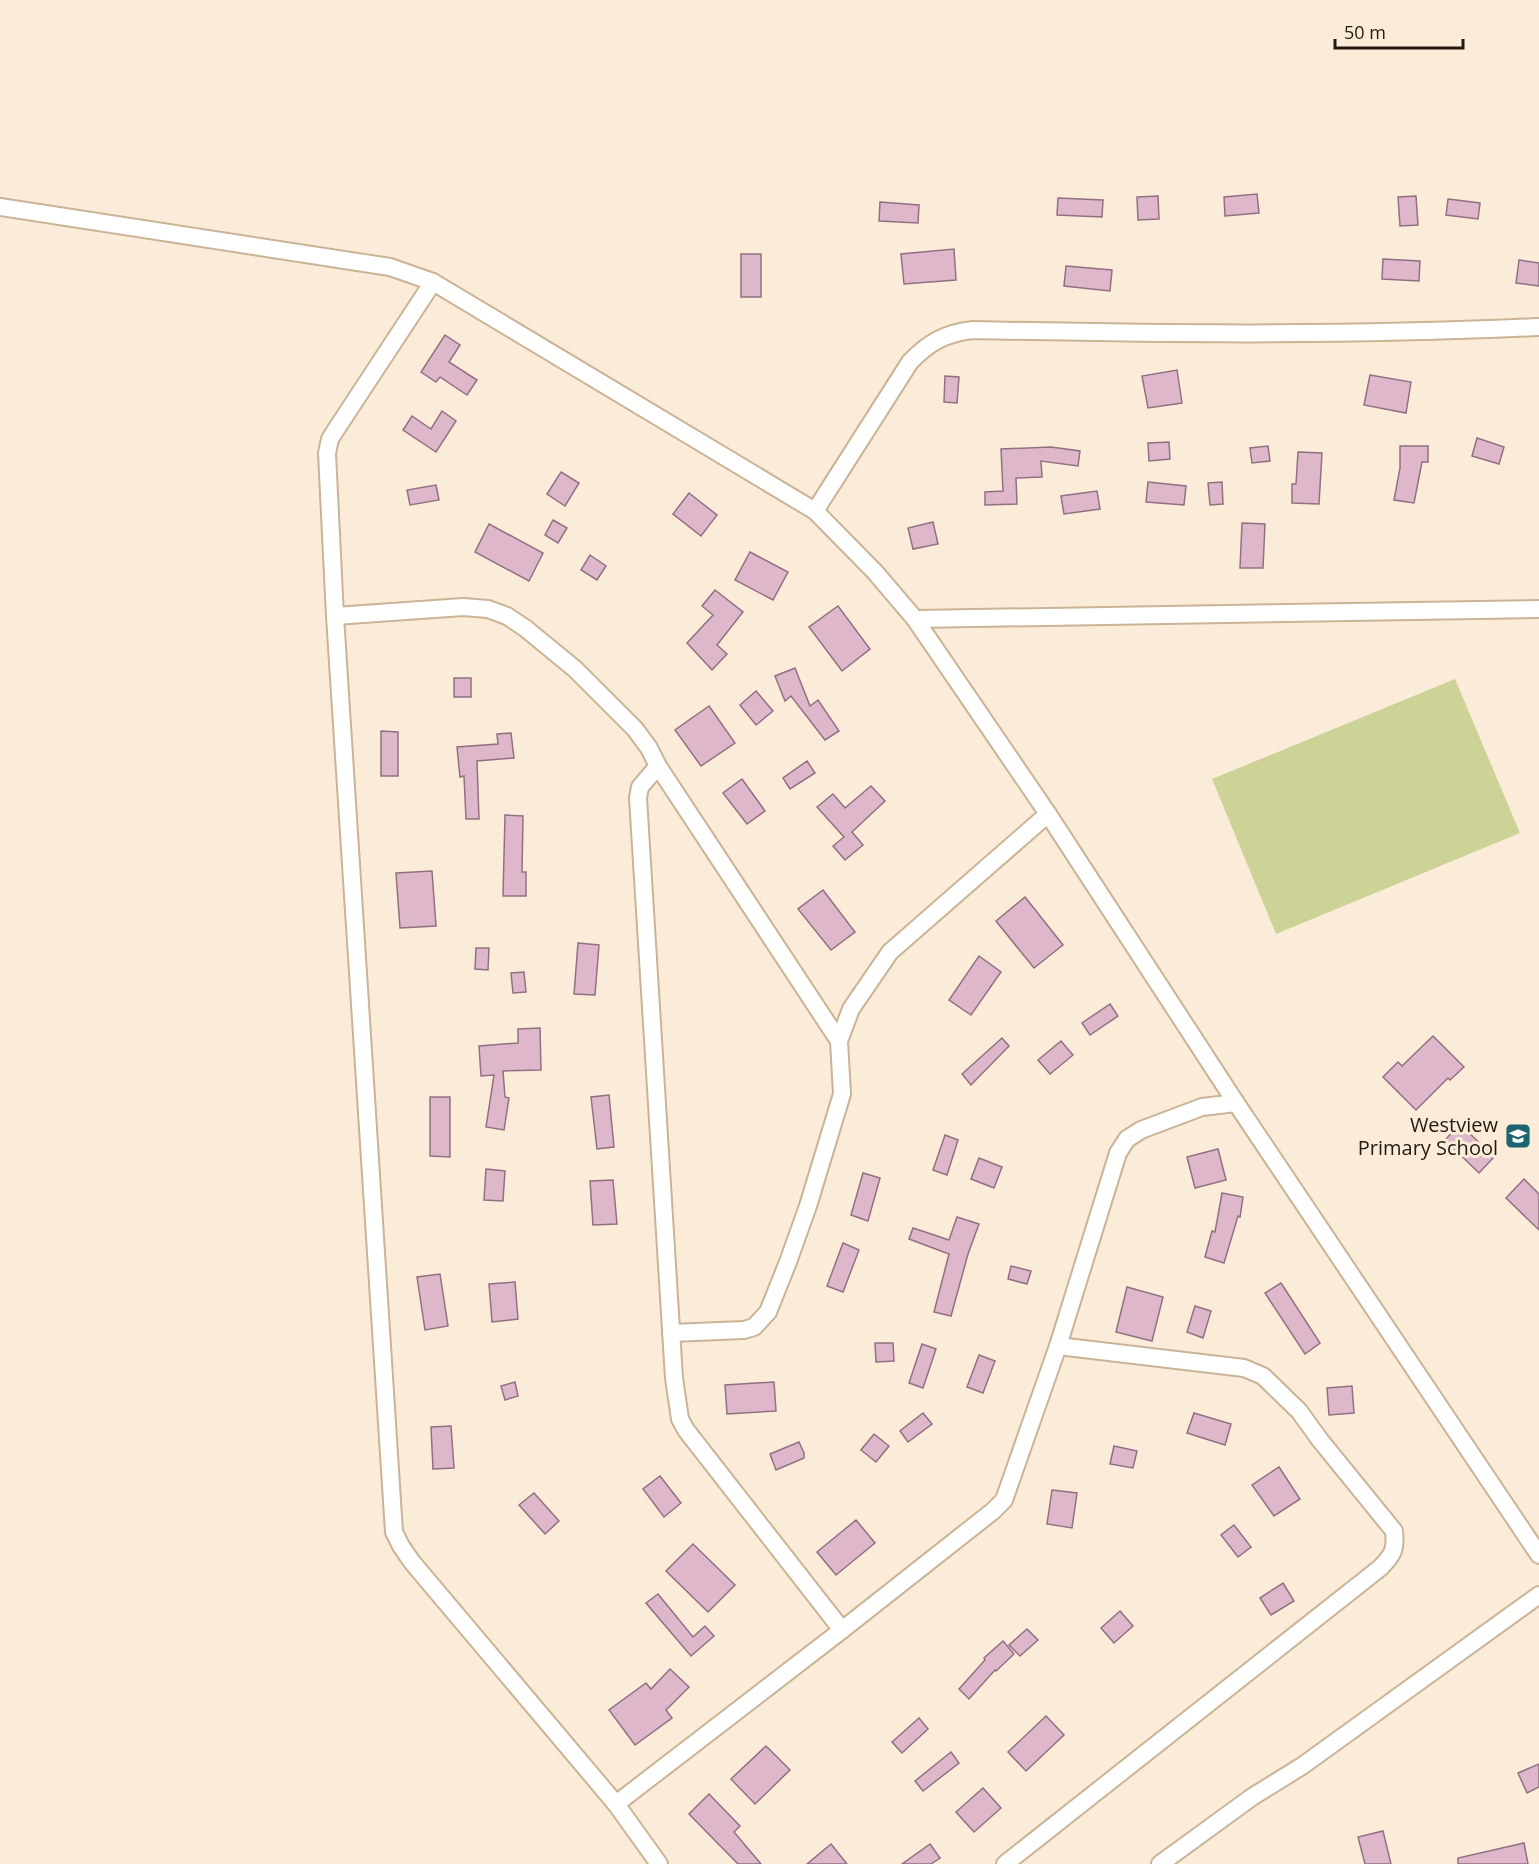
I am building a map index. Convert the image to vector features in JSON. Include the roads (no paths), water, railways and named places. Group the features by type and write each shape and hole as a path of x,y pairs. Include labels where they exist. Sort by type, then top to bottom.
{"street":[{"path":"0,207 390,267 433,282 815,511 875,572 915,619 1048,814 1236,1103 1539,1555"},
{"path":"433,282 330,439 327,453 335,616 394,1532 400,1546 428,1582 616,1804 659,1864"},
{"path":"815,511 910,362 925,347 957,332 973,330 1127,333 1413,333 1539,327"},
{"path":"335,616 463,606 488,609 507,616 525,628 575,669 635,729 649,748 658,766 839,1041"},
{"path":"915,619 1539,609"},
{"path":"658,766 640,787 638,798 671,1333 676,1400 680,1419 686,1430 842,1630"},
{"path":"671,1333 744,1330 754,1327 768,1312 808,1206 842,1094 839,1041 852,1009 891,952 1048,814"},
{"path":"616,1804 842,1630 1004,1500 1058,1346 1118,1153 1127,1139 1141,1130 1202,1107 1236,1103"},
{"path":"1005,1864 1380,1568 1393,1556 1395,1542 1394,1531 1299,1412 1263,1376 1244,1368 1058,1346"},
{"path":"1160,1864 1252,1797 1302,1766 1539,1595"}],"place":[{"name":"Westview Primary School","path":"1518,1136"}]}
